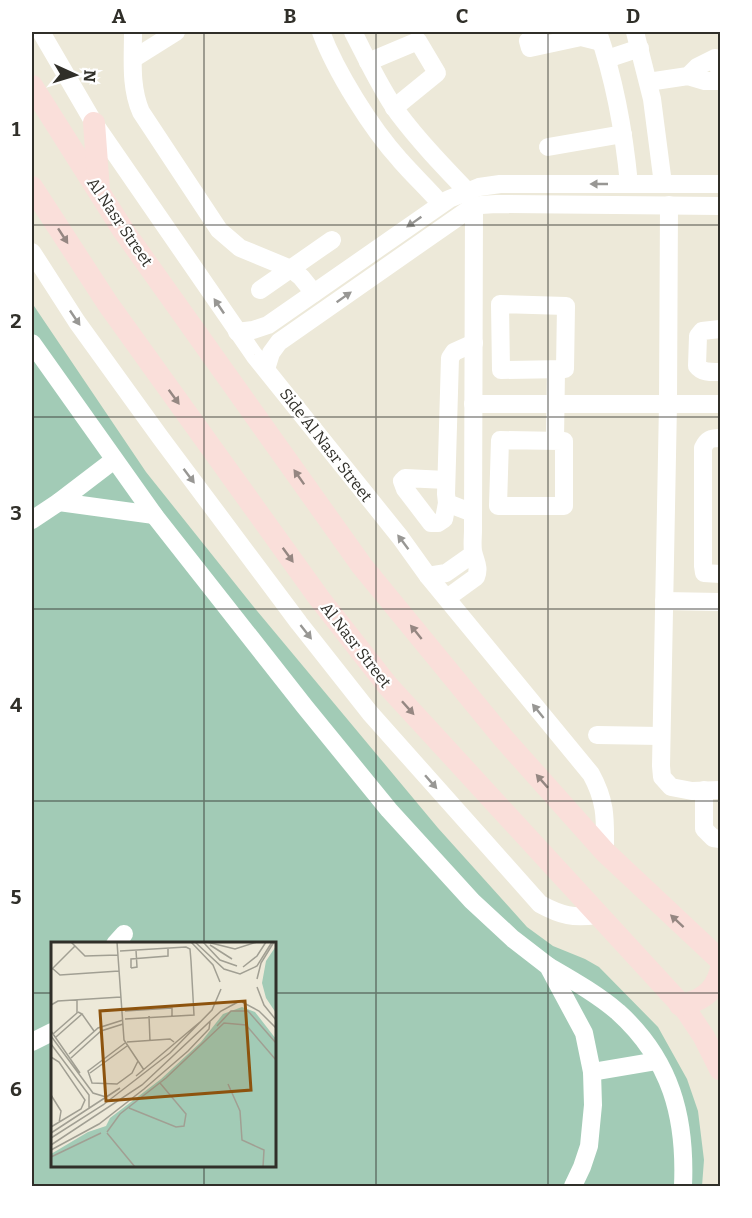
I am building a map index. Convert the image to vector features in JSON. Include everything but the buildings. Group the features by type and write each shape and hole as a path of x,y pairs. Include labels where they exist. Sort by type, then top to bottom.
{"main road":[{"name":"Al Nasr Street","path":"32,86 123,230 362,566 504,739 605,852 720,960"},
{"path":"94,123 99,192"},
{"name":"Al Nasr Street","path":"32,187 108,304 319,598 388,686 680,1005 704,1037 720,1069"},
{"path":"680,1005 689,1004 704,997 715,985 720,972"}],"street":[{"name":"Side Al Nasr Street","path":"41,32 94,123 237,332 400,537 428,576 591,774 601,792 604,809 605,852"},
{"path":"133,32 133,87 135,100 141,112 219,230 240,248 291,269 302,277 314,317"},
{"path":"133,59 158,38 176,32"},
{"path":"344,32 322,36 338,70 400,161 441,204"},
{"path":"353,32 394,108 467,191"},
{"path":"540,32 528,41 530,48 581,37 602,44 637,40 648,82 663,184"},
{"path":"368,62 418,41 437,73 394,108"},
{"path":"602,44 616,93 629,184"},
{"path":"648,82 688,76"},
{"path":"548,147 623,134"},
{"path":"237,332 268,325 441,204 467,191 500,184 720,184"},
{"path":"266,369 271,352 279,342 447,224 474,208 496,204 720,206"},
{"path":"669,205 668,404 661,766 662,777 671,787 680,790 712,790 704,829 713,838 720,839"},
{"path":"447,598 476,577 478,572 478,564 473,554 474,208"},
{"path":"261,290 332,240"},
{"path":"32,252 77,322 160,437 370,713 540,904 558,914 577,917 597,915"},
{"path":"474,303 566,306 565,369 501,370 500,304"},
{"path":"720,329 702,331 698,336 697,366 700,370 720,372"},
{"path":"32,343 154,515 389,810 472,902 513,939 548,966 578,983 616,1010 646,1043 672,1091 680,1117 684,1154 683,1186"},
{"path":"447,480 405,478 402,481 405,489 431,523 438,523 444,519 447,503 450,358 454,352 474,343"},
{"path":"555,440 556,370"},
{"path":"473,404 720,404"},
{"path":"720,438 711,438 703,448 703,566 704,573 720,574"},
{"path":"447,503 473,510 498,506 564,507 564,441 500,440 498,506"},
{"path":"32,520 114,460"},
{"path":"59,502 154,515"},
{"path":"428,576 446,573 473,554"},
{"path":"664,601 720,602"},
{"path":"597,735 661,736"},
{"path":"548,966 584,1033 592,1072 593,1105 589,1146 573,1186"},
{"path":"32,1042 51,1032"},
{"path":"592,1072 657,1061"}],"green space":[{"path":"32,303 146,472 253,606 438,828 527,927 553,946 599,967 658,1027 687,1079 698,1111 704,1160 702,1186 32,1186"}]}
